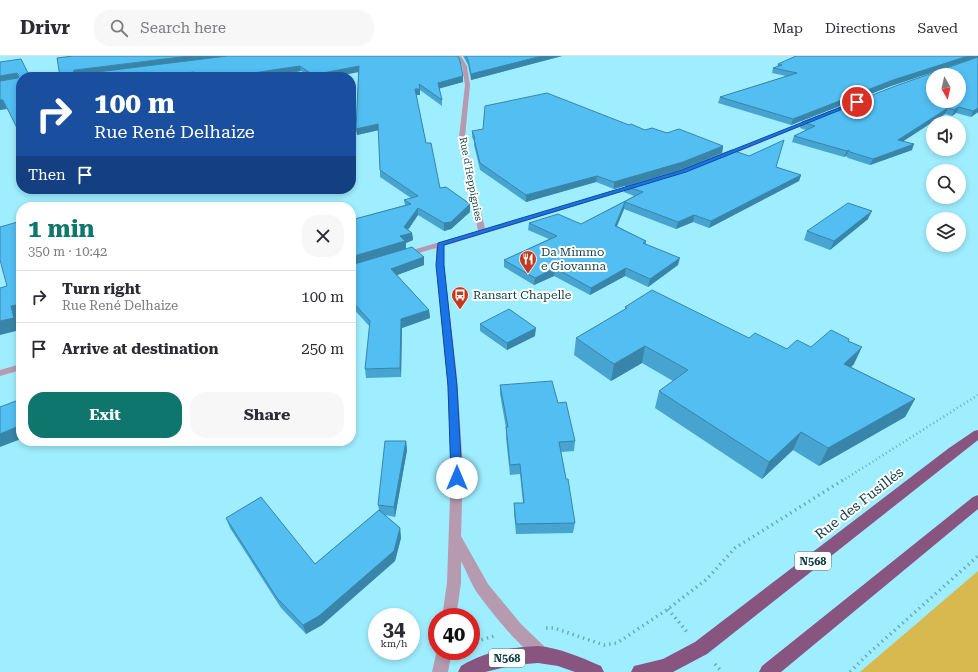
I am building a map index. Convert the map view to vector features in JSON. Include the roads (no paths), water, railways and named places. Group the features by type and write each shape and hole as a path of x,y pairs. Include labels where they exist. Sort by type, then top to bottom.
{"highway":[{"name":"Rue des Fusillés","path":"640,672 665,668 701,648 954,451 978,434"},
{"path":"768,672 978,501"},
{"name":"N568","path":"467,672 475,666 522,654 541,653 564,658 595,672"}],"street":[{"name":"Rue d'Heppignies","path":"459,56 464,63 467,78 467,99 461,128 462,137 482,232"},
{"path":"719,158 818,118"},
{"path":"396,257 643,184"},
{"path":"440,244 440,265 452,373 457,468 454,583 450,608"},
{"path":"0,373 16,368"},
{"path":"454,537 483,589 516,628 541,653"},
{"path":"440,672 442,660"}],"place":[{"name":"Da Mimmo e Giovanna","path":"528,274"},
{"name":"Ransart Chapelle","path":"460,310"}]}
